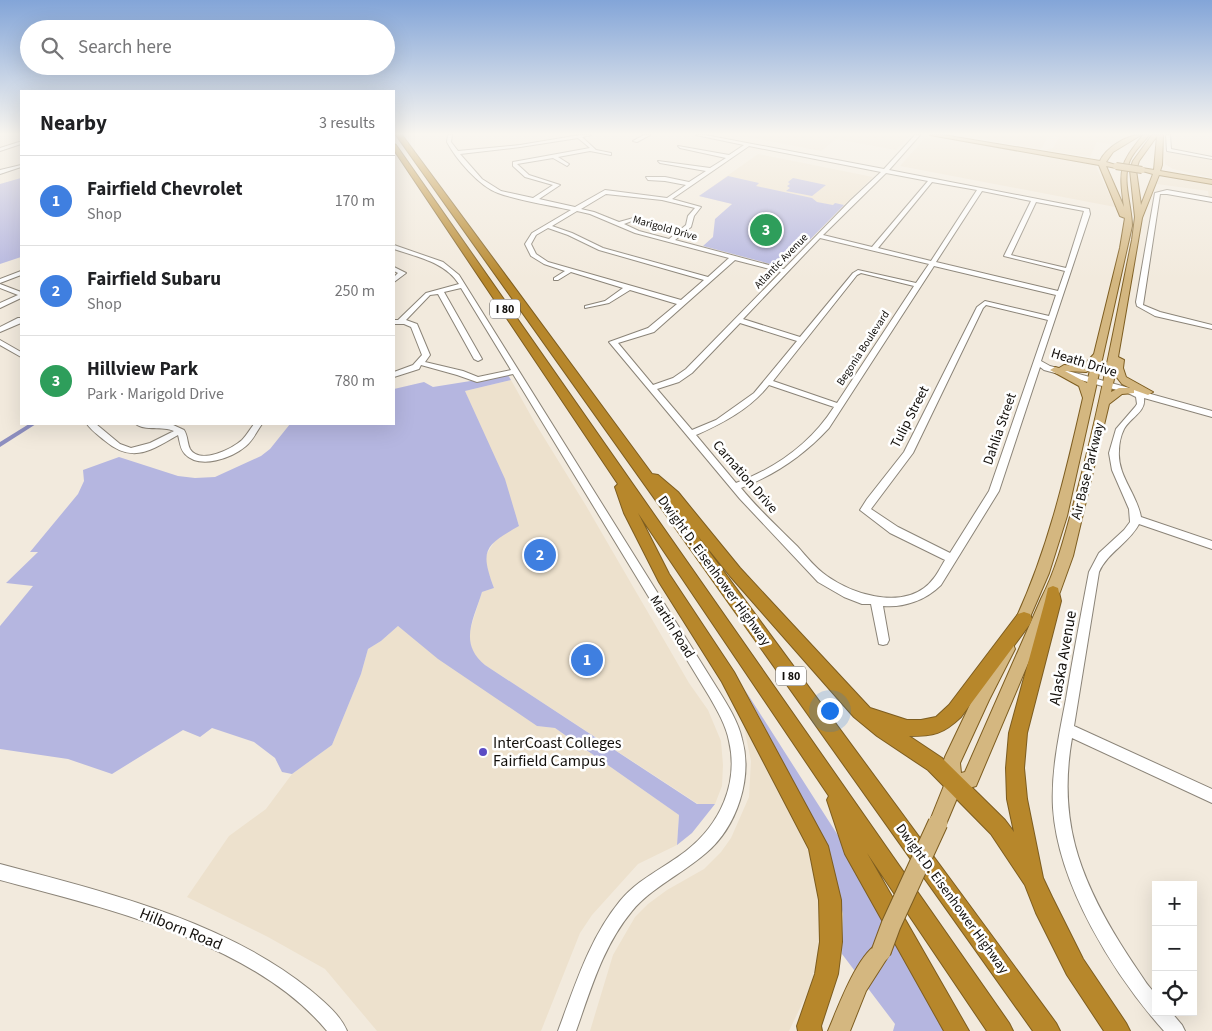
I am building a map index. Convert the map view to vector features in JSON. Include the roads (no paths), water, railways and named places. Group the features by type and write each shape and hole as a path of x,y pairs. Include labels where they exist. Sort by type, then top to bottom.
{"highway":[{"name":"Dwight D. Eisenhower Highway","path":"419,183 1001,1031"},
{"name":"Dwight D. Eisenhower Highway","path":"434,183 1048,1031"},
{"path":"636,464 673,495 735,572 860,711 883,730 935,764 998,827 1033,878 1058,935 1075,967 1118,1031"},
{"path":"617,472 630,513 664,578 728,677 818,846 828,876 833,916 830,958 809,1026 810,1031"},
{"path":"1033,878 1017,799 1015,768 1018,733 1053,601 1053,592"},
{"path":"860,711 907,728 921,728 941,724 955,711 1024,619"},
{"path":"832,785 852,847 957,1031"}],"main road":[{"path":"1111,183 1128,226"},
{"name":"Air Base Parkway","path":"839,1031 859,984 881,952 891,925 938,823 954,783 951,763 983,695 1024,619 1060,521 1128,226 1129,215 1126,183"},
{"name":"Air Base Parkway","path":"954,783 970,780 1048,599 1053,592 1074,526 1104,403 1139,217 1135,183"},
{"path":"1139,217 1152,183"},
{"path":"1117,338 1120,354 1117,373 1126,382 1148,392"},
{"path":"1059,369 1086,369 1100,352"},
{"path":"1059,369 1083,384 1089,399"},
{"path":"1104,403 1119,391 1130,391"}],"street":[{"name":"Marigold Drive","path":"485,183 508,195 575,209 600,216 631,230 786,271"},
{"path":"534,200 557,185 551,183"},
{"path":"686,183 690,184"},
{"name":"Atlantic Avenue","path":"651,388 683,376 870,183"},
{"path":"874,249 928,183"},
{"path":"947,183 1034,200 1007,256 1068,270"},
{"path":"668,200 690,184"},
{"name":"Begonia Boulevard","path":"735,487 770,473 811,441 826,426 981,190"},
{"path":"670,240 689,226 691,216 698,207 668,200 605,192 546,226 534,234 528,241 530,252 540,260 682,303 734,257"},
{"path":"1212,200 1167,192 1158,193 1138,302 1144,309 1212,327"},
{"name":"Dahlia Street","path":"876,601 914,598 928,591 938,582 994,491 1087,214 1086,210 1034,200"},
{"path":"619,224 635,218"},
{"path":"546,226 570,234 601,249 708,279"},
{"path":"819,236 1060,294"},
{"name":"Martin Road","path":"395,247 441,263 453,272 463,285 721,705 730,723 737,748 738,769 736,789 730,808 719,827 705,844 690,857 651,882 627,904 594,958 567,1031"},
{"path":"395,269 403,273 395,279"},
{"path":"556,279 570,270"},
{"path":"690,434 719,422 752,400 855,274 860,271 918,285"},
{"path":"0,281 20,273"},
{"path":"397,322 424,296 439,290 463,285"},
{"path":"0,286 20,295"},
{"path":"587,307 607,302 629,287"},
{"path":"439,290 478,360"},
{"path":"0,306 20,296"},
{"name":"Carnation Drive","path":"682,303 651,330 613,342 735,487 822,580 848,594 876,601"},
{"name":"Tulip Street","path":"952,559 894,530 865,510 908,452 980,307 985,303 1052,319"},
{"path":"0,330 20,320"},
{"path":"738,320 802,340"},
{"path":"395,375 410,370 421,363 426,356 426,350 416,329 411,324 397,322"},
{"path":"0,342 20,353"},
{"name":"Heath Drive","path":"1037,362 1212,410"},
{"path":"421,363 460,373 477,380 515,371"},
{"path":"768,382 839,406"},
{"name":"Heath Drive","path":"1108,383 1212,414"},
{"path":"1130,391 1140,396 1142,404 1118,433 1114,462 1135,512 1136,519 1212,545"},
{"path":"92,425 124,450 133,451 143,449 180,431"},
{"path":"151,425 172,427 180,431 183,435 185,449 189,453 194,456 211,458 224,455 243,445 257,425"},
{"name":"Alaska Avenue","path":"1136,519 1129,530 1098,562 1068,729 1060,786 1061,815 1077,876 1096,919 1118,955 1152,1003"},
{"path":"876,601 883,640"},
{"path":"1068,729 1212,796"},
{"name":"Hilborn Road","path":"0,872 145,913 202,935 276,975 309,1000 338,1031"},
{"path":"1163,1016 1176,1031"}],"waterway":[{"path":"0,445 31,425"}],"place":[{"name":"Hillview Park","path":"766,230"},
{"name":"Fairfield Subaru","path":"540,555"},
{"name":"Fairfield Chevrolet","path":"587,660"},
{"name":"InterCoast Colleges Fairfield Campus","path":"483,752"}]}
